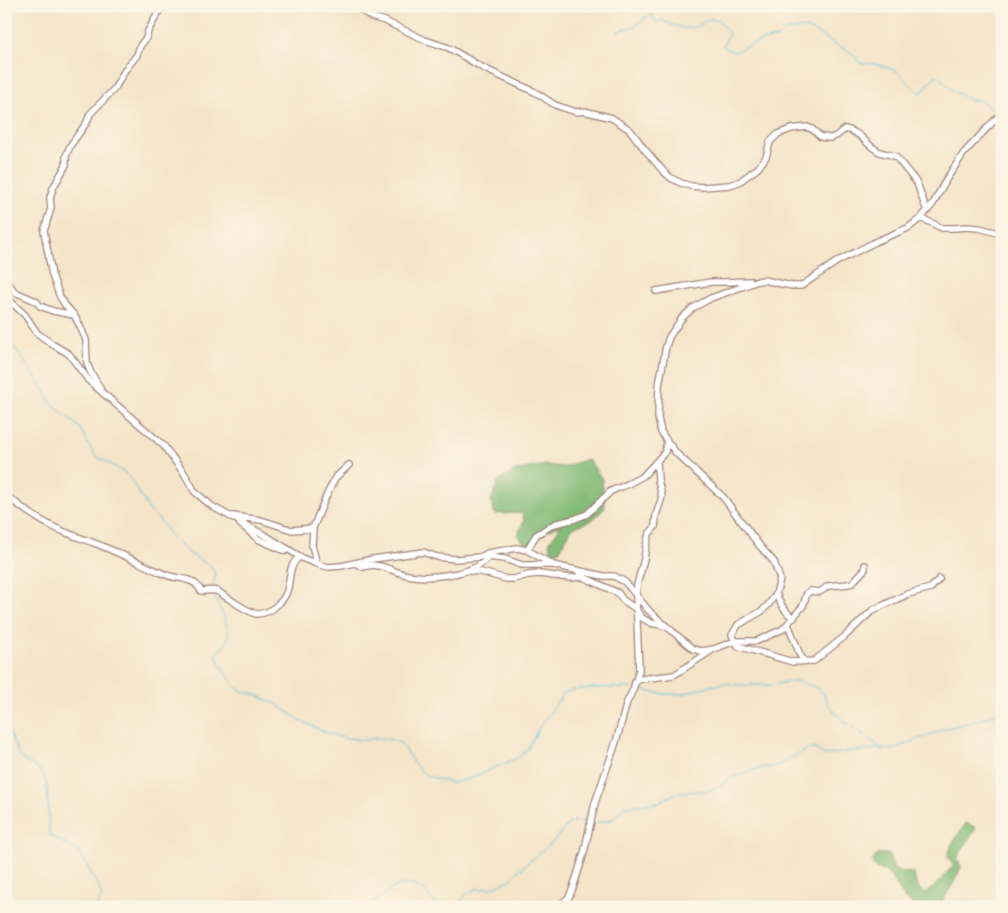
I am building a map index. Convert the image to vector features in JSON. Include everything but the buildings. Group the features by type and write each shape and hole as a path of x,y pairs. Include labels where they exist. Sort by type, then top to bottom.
{"street":[{"path":"102,392 87,363 86,340 74,315 60,296 52,275 44,231 51,208 50,198 53,188 66,165 66,156 70,146 87,122 90,114 115,88 125,70 137,55 162,6"},
{"path":"356,6 372,17 385,21 425,40 449,48 483,68 535,92 555,105 576,112 612,118 630,130 664,172 681,183 703,187 729,185 739,182 758,168 766,156 770,142 778,134 791,129 807,127 812,129 821,138 830,138 845,129 856,132 879,152 896,158 917,183 928,210"},
{"path":"656,291 712,282 764,280 792,286 802,286 838,262 876,241 908,228 921,218 933,204 964,152 1002,113"},
{"path":"921,218 942,228 979,228 1002,234"},
{"path":"6,281 15,292 36,301 40,306 53,312 74,315"},
{"path":"758,281 711,298 693,308 682,318 669,337 666,346 659,385 658,403 658,418 661,432 667,441 677,454 723,497 774,562 780,579 779,587 770,604 738,625 732,635 738,646 793,662 814,661 873,610 908,594 931,588 939,579"},
{"path":"6,286 9,300 24,315 37,333 69,354 89,381 163,445 184,473 195,492 212,507 302,558 328,567 423,552 437,557 456,559 504,558 522,565 553,565 603,576 614,576 625,582 650,612 693,649 701,651 714,649"},
{"path":"527,550 536,535 554,524 587,514 611,491 643,476 665,452 667,441"},
{"path":"556,907 565,902 573,888 584,853 595,804 639,670 636,597 638,579 649,534 654,527 662,497 658,480 657,461"},
{"path":"317,564 312,546 313,528 335,478 349,465"},
{"path":"6,495 26,511 58,530 101,546 167,575 194,582 201,591 212,591 258,614 269,611 277,606 286,596 292,565 302,558"},
{"path":"230,516 261,520 292,530 313,528"},
{"path":"480,557 517,548 527,550 553,565"},
{"path":"356,563 363,567 370,564 378,565 408,575 426,576 448,575 467,570 485,562 488,557"},
{"path":"634,686 640,679 674,674 714,649 735,641 757,641 783,629 803,606 807,593 811,591 819,592 828,586 852,583 865,569 864,565"},
{"path":"571,569 580,577 618,593 623,600 636,609 642,618 651,623 667,626"},
{"path":"467,570 506,579 539,574 570,578 580,577"},
{"path":"776,594 781,606 787,614 794,618"},
{"path":"788,624 804,662"}],"green space":[{"path":"588,459 602,479 605,508 592,520 572,528 560,550 552,552 549,543 561,526 547,531 529,549 518,535 524,520 522,513 495,514 491,501 498,482 515,471 545,465 564,467"},
{"path":"966,823 976,828 957,858 961,867 939,907 917,907 905,899 887,872 874,867 872,861 878,854 889,854 893,869 900,872 913,873 917,886 924,894 933,888 954,865 948,857 951,846"}],"waterway":[{"path":"618,32 634,26 652,15 656,23 662,20 684,28 700,25 709,19 718,19 729,34 723,46 735,52 755,43 777,38 784,31 806,28 847,50 861,63 876,64 897,71 921,93 935,76 938,76 953,91 970,101 979,100 991,108 1002,104"},
{"path":"6,345 15,348 43,388 51,403 80,428 96,456 127,474 150,511 163,524 169,534 187,552 212,567 215,575 212,588"},
{"path":"214,594 228,632 226,643 217,652 217,658 225,673 239,690 254,694 278,705 301,721 330,734 345,738 365,740 380,738 396,741 401,744 414,764 425,775 453,783 469,779 521,756 564,693 587,688 631,688"},
{"path":"635,688 665,694 682,694 726,683 735,685 772,685 797,681 817,688 823,693 828,704 842,720 884,749"},
{"path":"593,822 613,819 625,806 657,803 678,792 706,791 715,788 729,778 752,770 778,765 808,749 816,749 823,755 873,749 891,750 947,728 973,722 1002,711"},
{"path":"6,727 21,758 38,769 45,778 48,797 49,833 80,853 98,885 102,897 96,907"},
{"path":"452,907 475,889 491,888 512,879 519,870 554,841 569,823 576,821 587,822"},
{"path":"367,907 393,888 409,884 420,888 435,902 445,907"}]}
